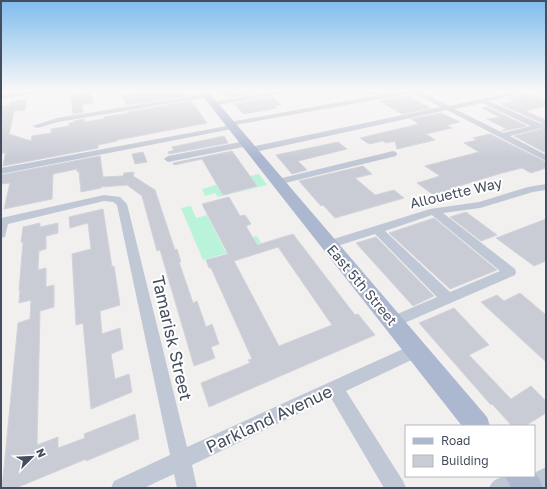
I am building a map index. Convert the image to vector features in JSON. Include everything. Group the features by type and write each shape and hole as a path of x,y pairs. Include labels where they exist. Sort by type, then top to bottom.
{"main road":[{"name":"East 5th Street","path":"220,113 477,425"},
{"path":"520,477 529,488"}],"street":[{"path":"37,126 57,120 104,113"},
{"path":"1,171 300,113"},
{"path":"168,159 248,147 423,113"},
{"path":"457,113 546,158"},
{"path":"502,136 538,126 510,113"},
{"path":"277,182 393,154"},
{"name":"Allouette Way","path":"328,245 434,211 480,205 532,189 546,187"},
{"name":"Tamarisk Street","path":"2,221 104,198 116,199 122,204 187,488"},
{"path":"392,322 510,272 434,211"},
{"path":"1,234 2,221"},
{"path":"377,229 448,299"},
{"name":"Parkland Avenue","path":"121,488 416,350"},
{"path":"335,389 396,488"},
{"path":"499,488 517,477"},
{"path":"529,488 546,477"}],"green space":[{"path":"259,174 267,185 218,197 215,193 205,196 202,189 216,185 223,195 257,186 250,176"},
{"path":"191,206 196,218 207,215 225,251 250,244 247,238 257,236 261,243 203,260 181,208"}],"building":[{"path":"1,113 14,113 9,134 31,141 32,136 51,133 51,129 69,126 69,123 74,121 84,119 85,122 129,113 200,113 207,123 117,140 98,145 98,148 3,166 6,150 5,153 1,153"},
{"path":"441,113 460,122 447,125 452,128 426,134 435,140 397,149 395,141 386,143 383,141 369,144 360,138 419,124 411,119"},
{"path":"492,113 499,113 527,126 501,131 507,129 487,119 500,117"},
{"path":"519,113 529,113 546,120 546,153 514,136 541,129 542,123"},
{"path":"490,134 546,162 546,168 531,173 522,168 502,173 449,189 456,194 439,199 417,183 440,176 425,166 479,152 464,143 477,140 473,138"},
{"path":"224,136 228,143 169,154 168,152 174,150 172,147"},
{"path":"338,142 347,149 298,161 307,170 292,174 276,155"},
{"path":"232,151 257,186 223,195 202,159 174,165 173,163"},
{"path":"143,152 147,162 135,164 132,154"},
{"path":"100,156 103,177 123,176 124,173 134,172 133,176 155,190 175,250 177,249 181,262 179,262 193,303 197,301 206,327 212,324 219,344 211,347 215,358 194,366 160,250 157,251 142,196 127,185 101,187 81,192 79,171 77,172 77,169 53,174 52,199 4,209 10,183 1,184 1,175"},
{"path":"363,166 372,174 355,178 375,195 394,190 404,198 335,218 323,205 321,206 299,181"},
{"path":"229,197 240,216 245,215 251,224 246,226 257,245 293,234 355,315 358,314 375,335 209,407 201,383 250,363 248,360 252,359 206,260 228,254 202,204","holes":["278,247 332,325 279,346 234,261"]},
{"path":"103,209 112,267 114,266 120,305 100,311 102,334 120,328 123,349 111,354 115,379 129,374 132,392 91,409 83,323 76,325 72,254 91,249 88,223 70,228 69,217"},
{"path":"466,212 497,235 481,241 450,217"},
{"path":"434,218 497,270 450,289 389,233"},
{"path":"546,219 546,261 534,266 496,238"},
{"path":"40,223 40,227 58,223 58,233 46,236 46,249 39,251 38,270 46,268 46,287 54,285 54,307 40,311 37,445 58,437 58,448 85,438 84,434 135,414 139,439 16,488 2,488 18,323 30,319 31,300 19,303 23,242 21,242 23,227"},
{"path":"376,237 434,296 413,306 356,243"},
{"path":"520,293 546,315 546,362 481,302 497,295 504,301"},
{"path":"454,308 489,345 469,355 511,399 531,386 546,401 546,413 527,425 511,425 492,404 491,405 419,323"}]}
